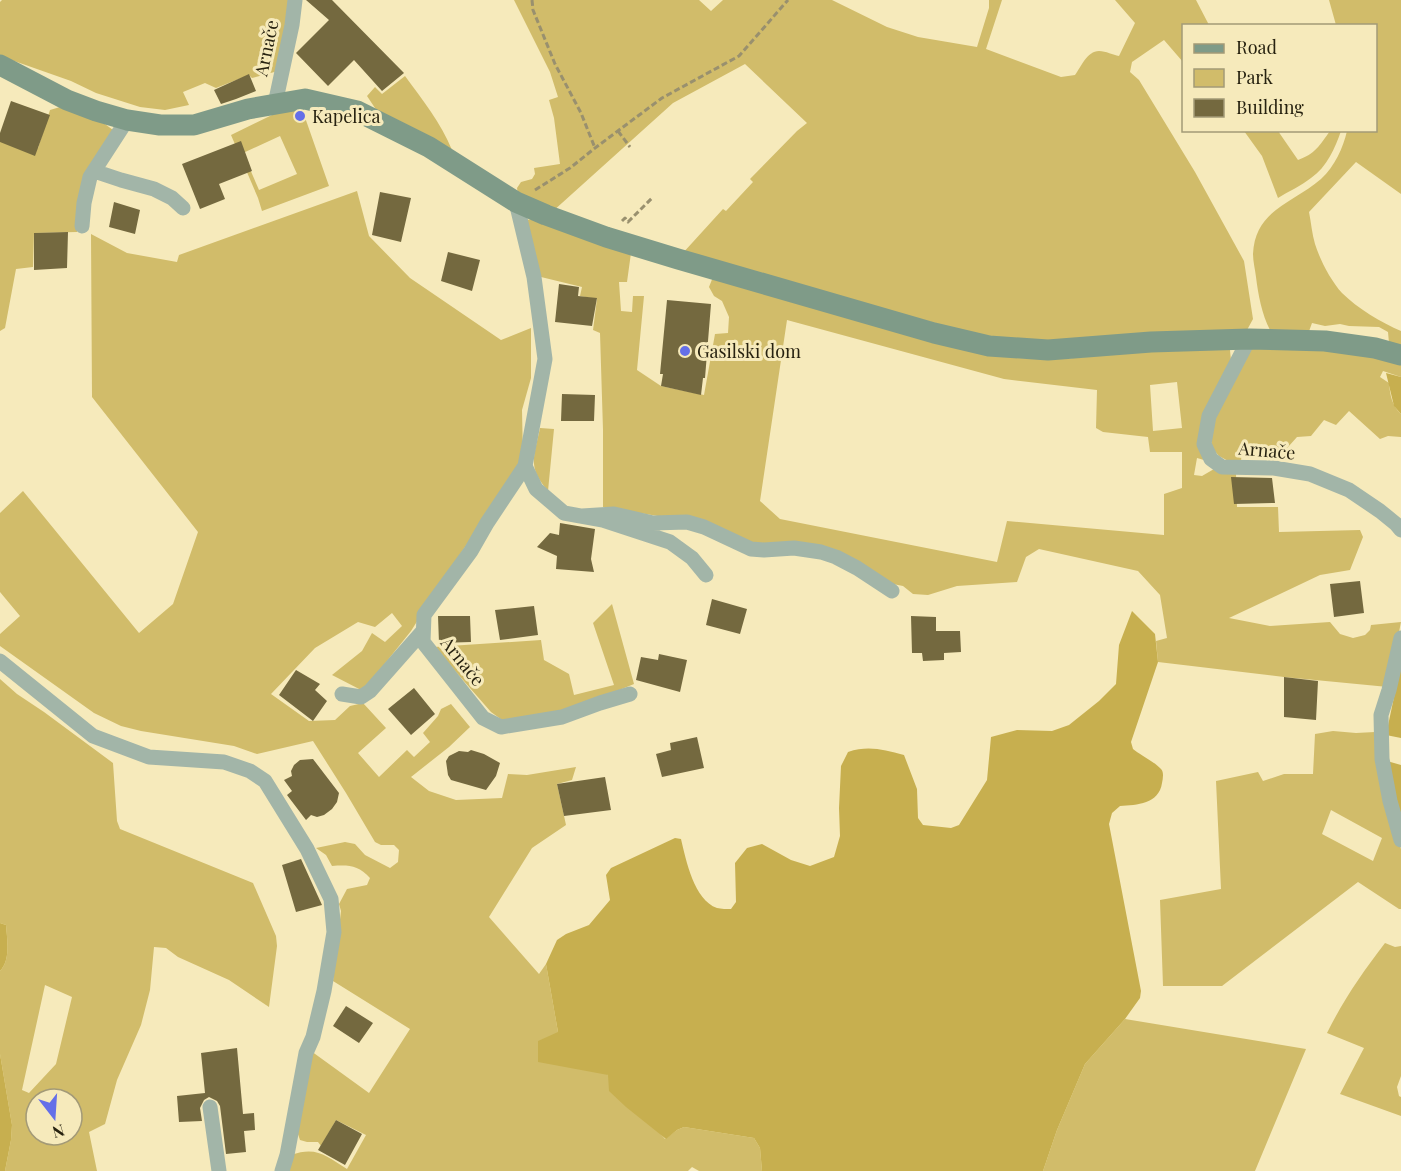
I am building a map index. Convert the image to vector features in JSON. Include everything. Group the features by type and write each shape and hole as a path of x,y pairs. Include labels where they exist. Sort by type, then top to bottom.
{"street":[{"name":"Arnače","path":"275,104 295,0"},
{"path":"0,65 67,100 96,111 127,120 160,125 194,125 248,109 305,99 357,111 429,147 516,202 546,215 606,237 922,329 989,346 1048,350 1151,342 1249,339 1325,341 1375,348 1401,355"},
{"path":"82,226 90,177 127,120"},
{"path":"94,171 154,189 172,198 183,208"},
{"name":"Arnače","path":"516,202 534,277 545,359 525,466 471,551 423,615 423,642 483,718 501,727 562,717 630,694"},
{"name":"Arnače","path":"1249,339 1209,416 1204,444 1211,459 1222,467 1274,468 1310,474 1349,490 1380,511 1401,530"},
{"path":"525,466 536,489 564,513 603,520 670,542 692,558 706,575"},
{"path":"582,516 614,514 653,523 687,522 704,527 751,549 794,548 821,552 857,568 892,591"},
{"path":"342,694 361,697 370,691 423,631"},
{"path":"1401,638 1382,716 1382,759 1390,801 1401,840"},
{"path":"0,661 93,736 149,757 224,762 250,771 265,781 307,849 331,899 334,932 324,991 313,1037 306,1053 282,1171"},
{"path":"210,1107 219,1171"}],"path":[{"path":"532,0 533,10 555,64 581,113 595,147"},
{"path":"516,202 570,168 662,98 739,56 788,0"},
{"path":"618,131 630,147"},
{"path":"606,237 625,218 628,222 652,198"}],"green space":[{"path":"2,0 290,0 278,71 252,78 249,75 216,88 205,83 183,92 189,105 165,110 140,107 96,93 71,81 0,56 0,2"},
{"path":"514,0 699,0 711,11 723,0 832,0 887,27 918,37 977,47 989,8 989,0 1002,0 986,49 1061,77 1075,75 1088,56 1095,52 1102,51 1119,56 1135,23 1115,0 1196,0 1208,24 1182,24 1182,61 1164,40 1132,62 1130,72 1139,80 1195,172 1244,261 1253,319 1247,330 1044,343 975,334 682,254 723,209 726,211 753,182 750,179 807,123 745,64 673,103 552,212 518,194 517,188 521,182 532,179 535,174 534,168 560,164 554,118 549,100 558,97 550,72"},
{"path":"1329,0 1401,0 1401,194 1356,162 1309,212 1317,250 1334,283 1362,310 1401,331 1401,346 1389,343 1388,332 1379,327 1340,324 1325,326 1312,323 1308,334 1270,330 1259,297 1253,254 1255,239 1268,217 1326,174 1338,156 1347,132 1377,132 1377,24 1336,24"},
{"path":"405,76 437,121 452,150 377,111 367,96 375,87 382,94"},
{"path":"301,106 329,186 262,211 231,135 272,115","holes":["280,136 297,174 259,190 243,153"]},
{"path":"60,107 105,124 113,130 81,193 77,232 34,233 33,267 16,269 5,328 0,331 0,138 38,148 50,110"},
{"path":"1245,132 1279,132 1298,160 1313,152 1329,132 1341,132 1326,163 1317,174 1278,198 1262,156"},
{"path":"357,191 369,236 410,278 501,340 531,328 531,378 522,410 523,458 411,631 363,691 332,675 362,651 372,633 385,642 402,626 392,613 375,627 358,622 315,648 271,694 309,721 335,720 350,706 363,703 386,728 358,753 379,777 407,750 414,757 430,742 423,733 441,709 451,704 470,727 411,777 429,791 456,800 502,798 508,774 527,775 576,767 572,780 557,784 566,825 532,848 489,917 539,974 546,964 558,1032 608,1075 665,1139 684,1127 754,1138 760,1148 762,1171 699,1171 692,1167 688,1171 286,1171 291,1155 300,1152 321,1154 347,1169 366,1135 336,1120 321,1146 318,1142 300,1140 297,1131 311,1051 369,1093 410,1029 333,981 341,911 339,904 347,889 367,885 370,878 361,870 353,867 332,866 326,855 316,848 345,842 355,844 365,855 390,868 398,862 399,850 394,845 381,845 375,842 313,741 257,754 234,746 121,726 94,713 0,646 0,634 20,616 0,592 0,513 23,491 139,633 173,604 198,532 92,397 91,234 127,253 177,262 179,255"},
{"path":"533,219 631,253 627,282 619,282 621,311 632,312 633,296 644,296 637,370 661,386 704,395 715,334 728,333 729,317 722,301 714,296 709,287 713,277 1017,358 1062,359 1223,347 1230,350 1231,361 1204,460 1197,458 1194,475 1202,476 1214,469 1236,474 1237,507 1278,507 1279,532 1360,530 1363,537 1350,570 1320,575 1229,618 1270,626 1330,622 1340,634 1353,638 1365,635 1371,625 1401,622 1388,687 1158,662 1156,641 1167,638 1160,595 1138,571 1039,549 1026,557 1017,582 957,586 928,595 913,594 903,586 893,584 851,561 752,544 664,517 603,507 600,333 593,330 597,299 580,296 582,287 541,277 526,220","holes":["787,320 1004,379 1097,390 1096,428 1103,432 1148,437 1150,452 1182,452 1182,488 1164,494 1164,535 1007,521 997,562 780,519 760,501","1177,382 1182,428 1153,431 1150,385"]},
{"path":"1248,346 1331,349 1401,363 1401,377 1383,371 1380,377 1389,383 1392,400 1401,414 1401,437 1388,436 1380,439 1349,411 1336,425 1324,420 1311,436 1297,437 1280,456 1259,448 1242,450 1241,461 1232,463 1219,456 1212,448 1210,428"},
{"path":"540,428 554,429 548,491 537,475 534,461"},
{"path":"612,604 634,684 590,702 519,722 502,720 491,712 434,647 541,640 544,660 569,674 574,695 614,685 593,623"},
{"path":"0,679 17,694 113,763 117,821 120,829 253,883 276,936 277,946 269,1007 229,980 178,957 166,948 154,947 150,990 141,1025 117,1080 105,1124 89,1132 97,1171 5,1171 12,1125 0,1054 0,971 6,961 8,949 6,925 0,923","holes":["45,985 72,997 56,1064 35,1087 84,1087 84,1147 24,1147 24,1091 22,1090"]},
{"path":"1333,731 1375,732 1386,802 1401,849 1401,909 1358,882 1222,986 1163,986 1160,900 1221,889 1216,781 1258,772 1263,781 1284,774 1313,774 1315,734","holes":["1331,810 1382,838 1373,861 1322,834"]},
{"path":"1385,943 1395,947 1401,946 1401,1076 1397,1087 1401,1097 1401,1116 1340,1094 1364,1048 1327,1033 1354,986"},
{"path":"1125,1019 1306,1049 1255,1171 1043,1171 1057,1130 1085,1064"}],"shaded area":[{"path":"1386,373 1401,377 1401,414 1394,406"},
{"path":"1132,611 1155,634 1158,662 1131,742 1133,749 1159,767 1163,775 1157,795 1146,802 1120,806 1112,813 1109,824 1141,991 1140,998 1125,1019 1085,1064 1057,1130 1043,1171 762,1171 760,1148 754,1138 684,1127 666,1139 609,1091 608,1075 538,1062 538,1041 558,1032 546,964 557,940 589,925 610,900 606,875 611,868 675,838 681,839 692,878 702,897 717,908 731,909 736,902 735,863 747,848 762,844 791,860 810,866 834,857 840,836 841,766 848,752 863,749 890,751 904,755 917,789 918,818 923,825 951,828 959,825 987,780 991,737 1017,730 1052,731 1069,725 1116,684 1119,645"},
{"path":"1401,664 1401,738 1386,735"},
{"path":"1387,761 1401,765 1401,819"},
{"path":"0,923 6,925 8,949 6,961 0,971"},
{"path":"0,1054 12,1125 5,1171 0,1171"}],"building":[{"path":"306,0 332,0 404,73 382,91 354,60 328,86 296,53 329,20"},
{"path":"249,74 256,91 221,104 214,90"},
{"path":"11,101 50,115 35,156 0,142 0,133"},
{"path":"241,141 252,171 219,184 225,199 200,209 182,164"},
{"path":"380,192 411,198 401,242 372,235"},
{"path":"114,202 140,210 135,234 109,227"},
{"path":"68,232 67,268 34,270 34,233"},
{"path":"448,252 480,260 472,291 441,281"},
{"path":"559,284 579,287 578,296 597,298 592,326 555,322"},
{"name":"Gasilski dom","path":"667,300 711,304 705,378 703,378 701,395 661,386 663,374 660,374"},
{"path":"562,394 595,395 594,421 561,421"},
{"path":"1231,477 1272,478 1275,503 1234,504"},
{"path":"560,523 595,529 591,559 594,572 556,569 557,556 537,547 550,533 559,535"},
{"path":"1360,581 1364,613 1334,617 1330,584"},
{"path":"712,599 747,609 740,634 706,625"},
{"path":"534,606 538,635 500,640 495,610"},
{"path":"438,616 470,616 471,642 439,643"},
{"path":"911,616 936,617 936,631 960,631 961,652 944,653 944,660 923,661 922,653 912,653"},
{"path":"659,654 687,660 680,692 636,680 641,657 658,660"},
{"path":"296,670 320,684 315,690 327,701 313,721 279,695"},
{"path":"1284,677 1318,681 1316,720 1284,717"},
{"path":"414,688 435,714 411,735 388,709"},
{"path":"697,737 704,768 662,777 656,754 671,750 670,743"},
{"path":"471,750 500,763 496,776 486,790 451,780 448,775 446,761 449,756 459,751"},
{"path":"313,759 339,793 332,809 317,817 311,815 306,820 287,795 292,791 284,780 292,776 291,771 294,765 300,760"},
{"path":"605,777 611,810 564,816 557,784"},
{"path":"301,859 322,905 296,912 282,865"},
{"path":"346,1006 373,1023 359,1043 333,1026"},
{"path":"237,1048 243,1114 254,1113 255,1130 244,1131 246,1152 226,1154 220,1106 217,1101 209,1097 204,1100 200,1108 202,1121 179,1122 177,1096 205,1093 201,1053"},
{"path":"336,1120 362,1134 345,1165 318,1150"}],"place":[{"name":"Kapelica","path":"300,116"},
{"name":"Gasilski dom","path":"685,351"}]}
